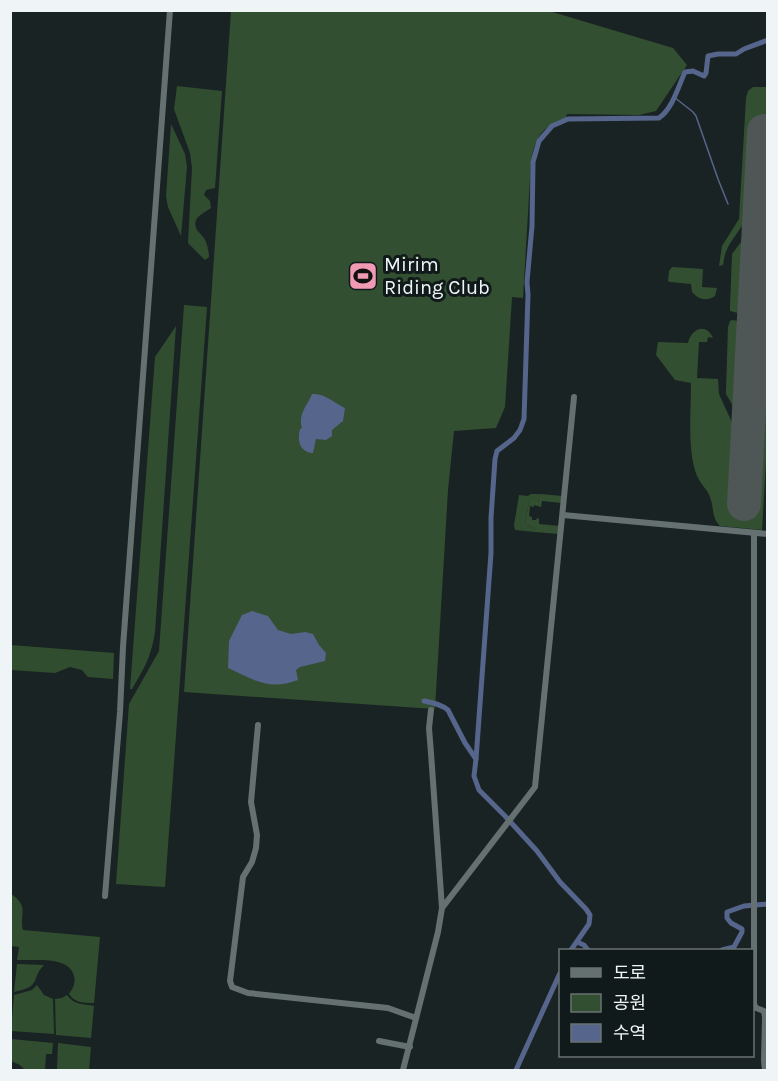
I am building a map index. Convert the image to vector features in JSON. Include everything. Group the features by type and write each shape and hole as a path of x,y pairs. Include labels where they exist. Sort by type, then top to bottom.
{"street":[{"path":"105,896 170,10"},
{"path":"442,908 535,787 574,397"},
{"path":"563,515 768,534"},
{"path":"754,533 754,1004 756,1008 764,1011 765,1017 765,1071"},
{"path":"404,1071 442,908 430,753 431,710"},
{"path":"258,725 251,802 257,835 256,848 252,862 243,877 230,981 232,987 248,993 388,1008 416,1018"},
{"path":"379,1041 410,1047"}],"green space":[{"name":"Mirim Riding Club","path":"231,11 549,11 673,48 687,65 656,111 639,115 567,114 566,118 545,129 535,146 531,162 523,298 512,297 505,407 496,428 454,431 448,490 435,709 184,692"},
{"path":"177,86 222,91 215,188 206,190 204,195 210,201 211,208 195,222 197,230 208,247 209,257 205,260 188,243 192,168 190,153 174,109"},
{"path":"753,87 767,87 767,129 756,129 752,211 729,245 723,265 719,266 722,246 739,219 746,98 748,91"},
{"path":"171,124 185,154 187,167 181,236 168,207 166,196"},
{"path":"767,228 768,428 762,530 720,526 717,523 710,497 697,476 694,466 690,430 691,383 675,380 656,355 658,342 688,343 692,334 699,329 710,333 713,338 708,337 707,342 699,342 697,378 718,379 719,394 740,440 735,505 751,506"},
{"path":"747,234 751,237 746,309 738,313 730,311 732,254"},
{"path":"672,267 703,269 702,287 717,288 715,296 702,299 692,292 691,284 668,281"},
{"path":"184,305 207,307 165,887 116,884 129,704 159,651"},
{"path":"732,320 744,322 746,325 741,411 737,413 726,394 728,327"},
{"path":"176,326 155,632 147,662 130,689 155,357"},
{"path":"540,494 563,496 562,503 542,501 541,507 530,506 529,516 532,520 537,518 539,524 560,526 559,534 535,532 535,529 525,523 529,502 538,502"},
{"path":"540,494 538,502 529,502 525,523 535,529 535,532 515,530 519,495"},
{"path":"11,645 114,653 113,679 88,677 82,670 70,667 55,673 11,670"},
{"path":"11,894 23,910 23,930 100,937 94,1003 83,1003 71,997 69,994 75,979 71,969 65,965 50,960 17,960 19,947 11,946"},
{"path":"17,964 44,965 33,985 14,992"},
{"path":"37,985 44,995 53,999 54,1034 11,1031 14,995 32,990"},
{"path":"67,995 76,1002 94,1006 91,1038 56,1035 55,999"},
{"path":"11,1039 53,1043 52,1054 46,1054 45,1070 25,1070 11,1061"},
{"path":"58,1043 91,1047 89,1070 57,1070"}],"water":[{"path":"312,394 325,397 345,408 343,421 332,430 332,436 326,440 316,439 313,453 302,448 299,438 302,414"},
{"path":"252,611 268,616 278,630 291,634 305,632 313,634 326,653 325,661 300,667 296,670 298,680 278,684 262,683 228,668 229,641 242,615"}],"waterway":[{"path":"476,759 491,553 495,459 497,451 514,438 520,430 524,419 533,162 539,141 552,126 568,119 659,118 672,103 685,72 693,71 704,76 708,56 736,54 768,40"},
{"path":"674,97 696,116 728,204"},
{"path":"424,701 440,705 448,710 476,759 474,776 479,790 537,851 560,882 590,915 589,924 572,949"},
{"path":"726,949 734,947 742,932 742,929 727,918 727,912 744,906 768,904"},
{"path":"577,942 587,949"},
{"path":"516,1070 559,975"}],"runway":[{"path":"744,504 764,131"}],"place":[{"name":"Mirim Riding Club","path":"363,276"}]}
